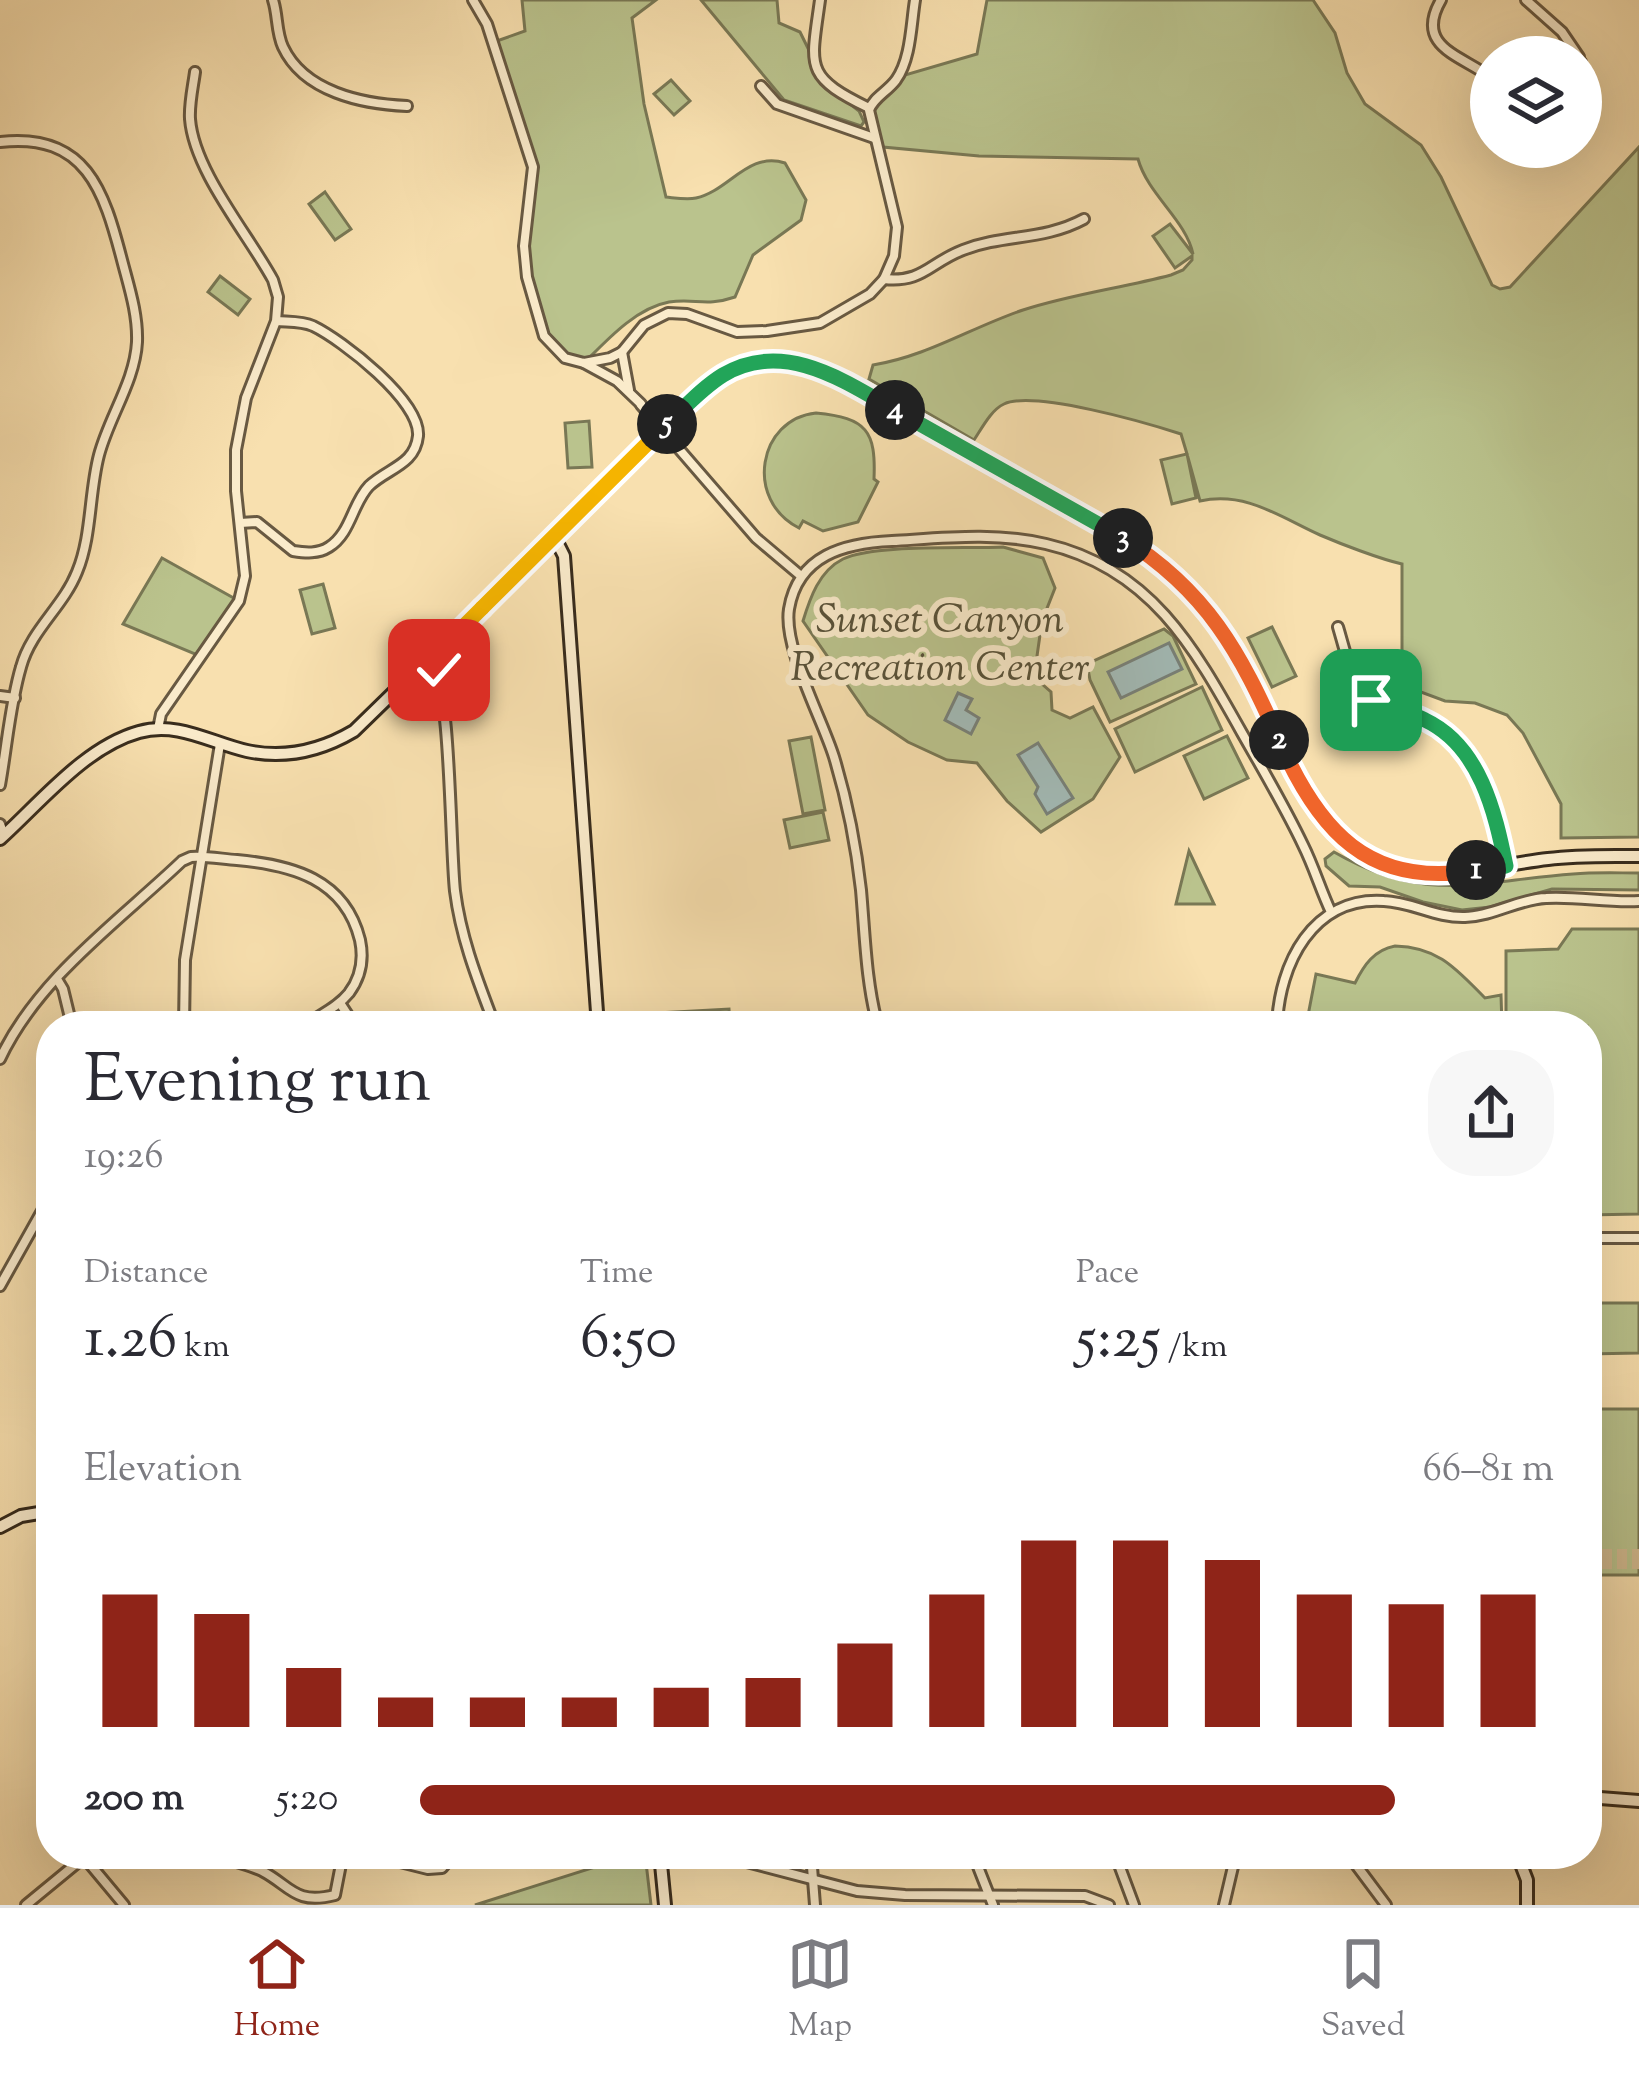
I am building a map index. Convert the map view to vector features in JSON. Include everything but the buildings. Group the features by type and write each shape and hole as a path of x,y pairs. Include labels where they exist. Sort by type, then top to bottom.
{"main road":[{"path":"1,832 101,749 127,736 158,729 193,732 247,751 280,754 326,745 371,718 709,385 745,365 788,362 832,374 1124,539 1173,573 1221,626 1307,800 1347,842 1383,863 1450,874 1568,856 1639,856"},
{"path":"554,536 564,556 597,1011"},
{"path":"0,1527 36,1514"},
{"path":"1602,1798 1639,1801"},
{"path":"661,1869 664,1905"},
{"path":"1523,1869 1527,1905"}],"street":[{"path":"274,0 280,39 297,69 322,87 359,101 407,106"},
{"path":"472,0 494,42 534,172 524,255 541,327 556,353 584,363 630,392 756,538 801,576"},
{"path":"820,0 813,55 816,69 828,88 869,108"},
{"path":"869,108 895,82 904,64 915,0"},
{"path":"1441,0 1434,14 1438,42 1470,66"},
{"path":"1526,0 1565,36"},
{"path":"158,729 161,714 239,601 244,576 236,490 240,420 276,321 278,297 273,280 193,139 189,115 195,72"},
{"path":"761,86 777,104 874,137"},
{"path":"584,363 622,352 644,325 668,314 687,314 737,332 820,323 870,294 884,279 894,256 897,227 869,108"},
{"path":"0,142 54,147 86,168 98,185 108,205 132,300 137,345 98,458 83,555 71,586 28,647 0,785"},
{"path":"884,279 915,279 964,249 1054,234 1084,219"},
{"path":"240,523 257,522 293,551 322,550 344,532 358,500 371,485 406,463 418,440 412,410 360,358 312,326 276,321"},
{"path":"622,352 630,392"},
{"path":"876,1011 846,803 795,649 789,608 801,576 823,555 856,543 946,538 1022,539 1052,545 1105,566 1156,604 1189,640 1305,847 1331,912"},
{"path":"1337,627 1360,688 1371,700 1425,720 1456,741 1467,756 1496,819 1506,866"},
{"path":"431,659 442,680 449,818 463,935 490,1011"},
{"path":"0,696 15,698"},
{"path":"184,1011 185,960 220,742"},
{"path":"0,1059 17,1023 57,979 182,861 200,856 291,868 316,877 347,908 362,949 361,969 352,988 327,1011"},
{"path":"1278,1011 1294,953 1308,931 1331,912 1372,901 1469,917 1545,897 1639,902"},
{"path":"57,979 68,1011"},
{"path":"340,1003 345,1011"},
{"path":"0,1286 36,1222"},
{"path":"1602,1238 1639,1238"},
{"path":"26,1905 70,1869"},
{"path":"96,1869 124,1905"},
{"path":"257,1869 291,1898 314,1904 335,1894 340,1869"},
{"path":"770,1869 857,1891 1085,1896 1109,1905"},
{"path":"812,1869 815,1905"},
{"path":"979,1869 993,1905"},
{"path":"1121,1869 1134,1905"},
{"path":"1224,1905 1232,1869"},
{"path":"1359,1869 1386,1905"}],"green space":[{"path":"522,0 656,0 632,18 644,104 666,197 693,199 708,194 749,167 772,161 785,163 806,200 801,220 753,255 735,297 657,305 623,326 584,363 565,358 544,336 524,255 534,179 494,42 525,31"},
{"path":"701,0 777,0 779,23 800,32 826,85 859,111 861,126 784,100"},
{"path":"987,0 1313,0 1335,33 1347,73 1365,104 1421,145 1492,285 1500,289 1510,287 1639,147 1639,837 1561,838 1561,804 1523,733 1507,715 1402,685 1402,564 1339,543 1248,503 1200,501 1181,434 1091,410 1019,401 995,410 974,440 869,379 873,365 912,355 1041,304 1171,275 1192,260 1192,256 1175,268 1153,236 1170,224 1193,254 1138,159 979,156 883,147 871,102 898,77 977,54"},
{"path":"671,80 690,101 674,115 654,94"},
{"path":"325,192 351,229 335,240 309,204"},
{"path":"220,276 250,299 238,315 208,292"},
{"path":"816,413 847,419 865,430 878,482 858,522 823,531 803,521 799,528 782,515 765,481 765,462 781,430"},
{"path":"589,421 592,467 568,468 565,423"},
{"path":"1187,454 1196,498 1172,504 1161,460"},
{"name":"Sunset Canyon Recreation Center","path":"1003,547 1043,558 1055,588 1042,621 1034,677 1051,692 1052,710 1070,718 1093,707 1120,757 1093,799 1041,832 1007,801 977,763 947,760 908,742 868,715 803,621 822,578 843,559 897,549"},
{"path":"162,558 239,601 202,657 123,624"},
{"path":"323,584 335,628 312,634 300,590"},
{"path":"1272,627 1296,676 1272,687 1248,638"},
{"path":"1164,629 1173,636 1196,684 1110,722 1087,664"},
{"path":"1202,687 1222,730 1135,772 1115,729"},
{"path":"1227,736 1248,778 1204,799 1184,756"},
{"path":"811,737 825,810 803,814 789,741"},
{"path":"823,812 829,840 790,848 784,820"},
{"path":"1189,851 1214,904 1176,904"},
{"path":"1334,852 1397,879 1424,884 1639,873 1639,890 1552,889 1462,910 1380,887 1349,886 1326,866 1325,859"},
{"path":"1572,929 1639,929 1639,1214 1602,1215 1602,1011 1506,1011 1506,951 1558,949"},
{"path":"1410,947 1435,956 1485,998 1501,995 1502,1011 1309,1011 1316,974 1355,983 1381,951"},
{"path":"1602,1303 1639,1303 1639,1353 1602,1354"},
{"path":"1602,1409 1639,1409 1639,1575 1602,1575"},
{"path":"589,1869 647,1869 651,1905 475,1905"}],"water":[{"path":"1169,643 1182,669 1121,698 1108,672"},
{"path":"958,693 972,699 966,710 979,718 971,734 945,720"},
{"path":"1038,743 1073,798 1047,814 1035,794 1038,787 1018,755"}],"tunnel":[{"path":"1602,1554 1639,1554"},
{"path":"1602,1564 1639,1564"}],"route":[{"path":"439,670 431,659 662,428 729,371 774,361 801,363 832,374 1124,539 1173,573 1221,626 1299,787 1324,822 1347,842 1383,863 1423,873 1506,866 1484,785 1456,741 1425,720 1371,700"}]}
